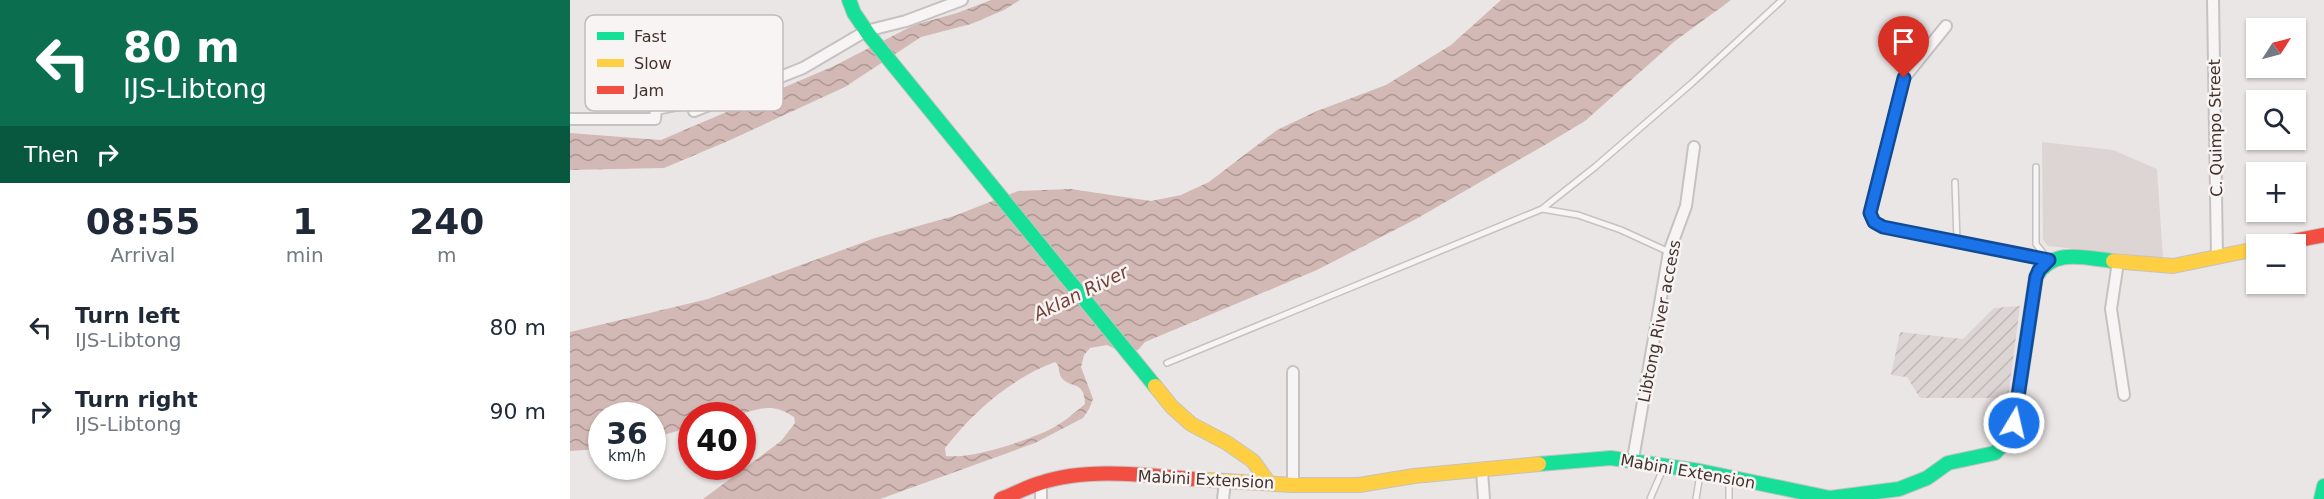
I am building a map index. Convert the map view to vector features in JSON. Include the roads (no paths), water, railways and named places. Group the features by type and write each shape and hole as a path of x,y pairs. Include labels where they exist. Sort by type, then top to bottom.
{"street":[{"path":"849,0 854,13 868,33 1150,379 1191,423 1253,461 1268,482"},
{"path":"783,76 868,33 962,0"},
{"name":"C. Quimpo Street","path":"2213,0 2217,257"},
{"path":"1946,26 1904,78 1870,213 1874,222 1883,227 2049,260 2064,256 2173,266 2246,251"},
{"path":"570,119 656,118 656,111"},
{"name":"Libtong River access","path":"1633,459 1669,252 1686,206 1694,147"},
{"path":"2306,238 2324,235"},
{"name":"Mabini Extension","path":"1001,499 1041,482 1089,474 1146,475 1293,485 1359,485 1414,476 1586,459 1633,459 1824,498 1899,489 1927,478 1948,463 1984,457 2003,447 2009,438 2014,423 2036,277 2039,270 2049,260"},
{"path":"2118,262 2112,309 2124,395"},
{"path":"1293,372 1293,485"},
{"path":"1482,471 1484,499"},
{"path":"1041,482 1041,499"},
{"path":"1223,499 1225,482"},
{"path":"2321,499 2324,486"}],"lane":[{"path":"1167,363 1542,209 1595,167 1692,83 1782,0"},
{"path":"2036,167 2036,244 2049,260"},
{"path":"1955,182 1957,241"},
{"path":"1542,209 1578,215 1669,252"},
{"path":"1650,499 1665,465"},
{"path":"1696,499 1700,471"},
{"path":"1729,499 1730,477"}],"water":[{"path":"991,0 1020,0 1004,10 971,24 921,37 845,87 664,168 570,170 570,133 661,140 729,111 783,111 783,88 834,66 914,25 957,13"},
{"name":"Aklan River","path":"1501,0 1731,0 1675,41 1585,121 1416,219 1317,270 1145,342 1138,350 1124,353 1107,345 1090,348 1084,355 1081,367 1093,399 1089,409 1083,418 1035,443 880,499 703,499 729,480 756,480 756,460 781,441 795,423 794,417 778,409 756,410 756,402 678,402 678,431 666,434 666,402 588,402 588,450 570,451 570,332 708,299 875,238 954,216 1018,191 1071,189 1151,201 1181,195 1209,182 1277,130 1317,111 1386,85 1451,45","holes":["1055,362 1060,375 1067,382 1079,387 1085,404 1065,420 1042,433 1021,441 981,453 946,456 945,448 968,421 1008,387"]}]}
